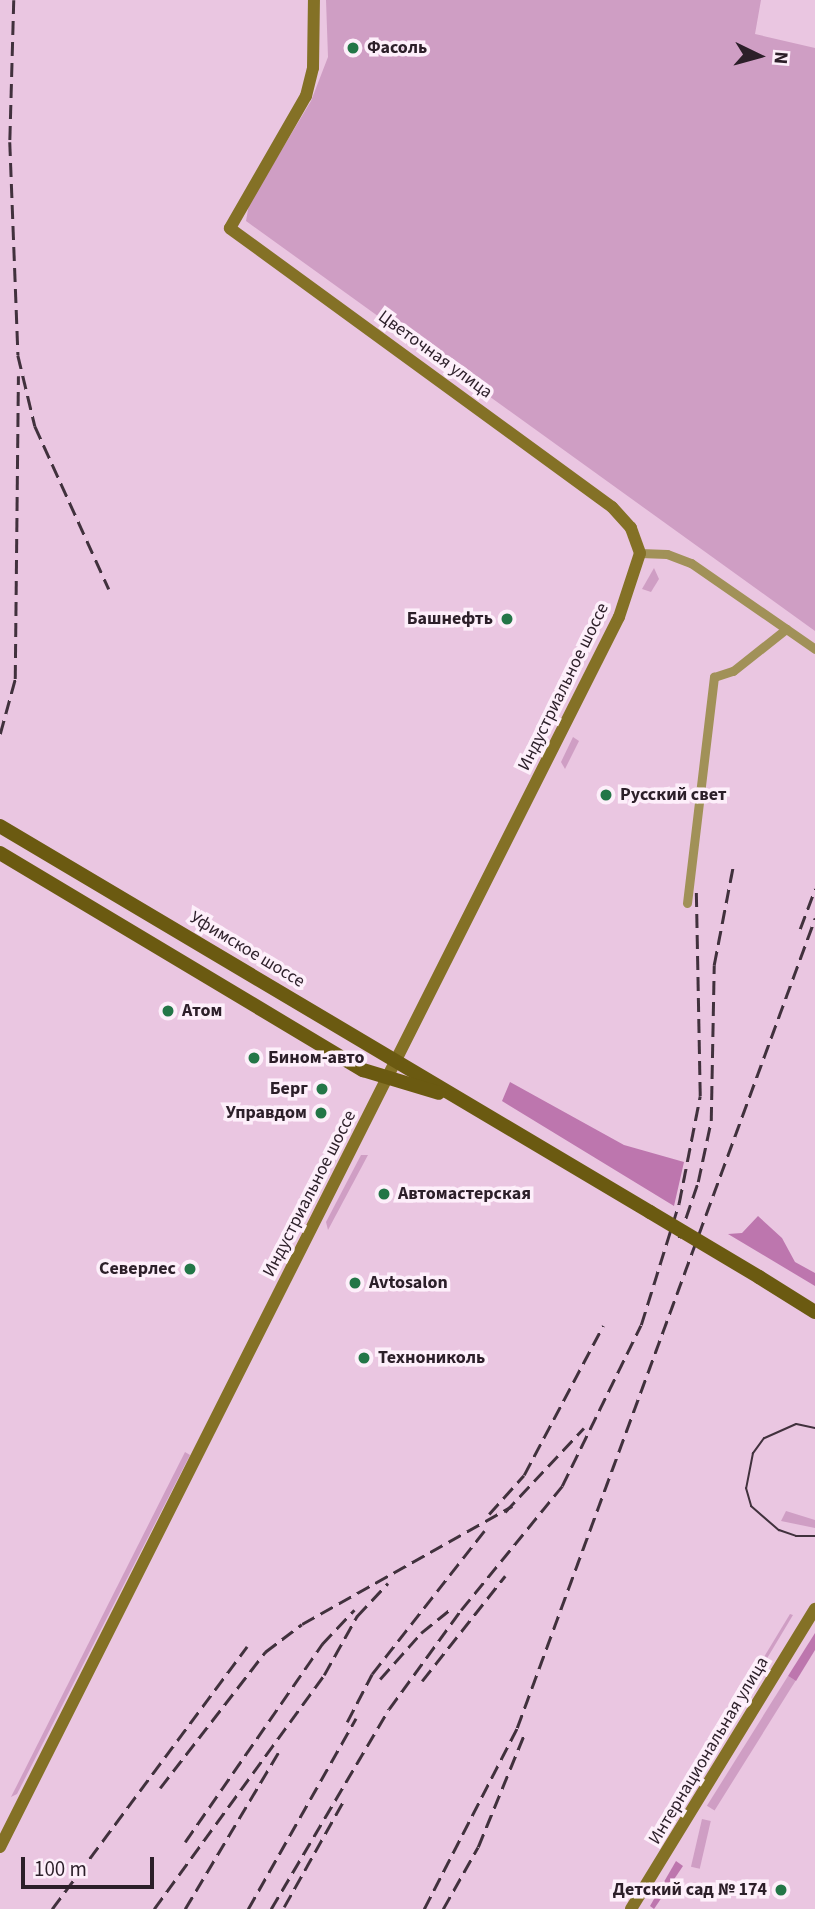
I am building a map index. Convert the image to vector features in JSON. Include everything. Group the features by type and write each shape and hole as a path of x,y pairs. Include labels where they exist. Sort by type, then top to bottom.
{"main road":[{"name":"Уфимское шоссе","path":"0,826 396,1062 475,1105 815,1312"},
{"name":"Уфимское шоссе","path":"0,853 363,1070 390,1076 475,1105"}],"street":[{"name":"Цветочная улица","path":"314,0 313,68 306,96 230,228 612,507 631,528 640,552"},
{"path":"640,552 667,554 691,563 815,649"},
{"name":"Индустриальное шоссе","path":"0,1847 619,617 640,552"},
{"path":"687,903 714,677 733,671 786,629"},
{"name":"Интернациональная улица","path":"631,1909 815,1609"}],"shaded area":[{"path":"326,0 761,0 755,34 815,48 815,631 246,221 249,204 311,101 328,57"},
{"path":"654,568 659,579 651,592 642,589"},
{"path":"573,737 579,741 565,769 561,762"},
{"path":"510,1082 624,1145 684,1162 674,1206 502,1101"},
{"path":"361,1155 368,1155 328,1230 326,1222"},
{"path":"758,1216 782,1238 795,1262 815,1273 815,1286 728,1234 742,1233"},
{"path":"185,1452 190,1455 17,1794 11,1797"},
{"path":"786,1511 815,1520 815,1528 781,1521"},
{"path":"790,1614 793,1615 724,1730 721,1728"},
{"path":"815,1633 815,1650 796,1681 788,1676"},
{"path":"788,1676 796,1681 715,1811 707,1806"},
{"path":"702,1819 711,1821 700,1869 691,1867"},
{"path":"676,1861 683,1866 654,1909 650,1906"}],"tram line":[{"path":"815,1428 796,1424 764,1438 753,1453 746,1488 751,1506 779,1530 796,1536 815,1536"}],"railway":[{"path":"14,0 10,142 18,355 35,426 109,589"},
{"path":"0,734 15,679 18,376"},
{"path":"679,1238 698,1182 711,1121 714,965 733,866"},
{"path":"800,929 815,889"},
{"path":"271,1909 389,1709 461,1610 562,1486 641,1325 679,1203 700,1096 696,890"},
{"path":"424,1909 517,1728 815,918"},
{"path":"489,1514 524,1475 603,1326"},
{"path":"505,1512 584,1428"},
{"path":"160,1788 265,1652 302,1624 512,1506"},
{"path":"347,1722 372,1674 484,1531"},
{"path":"422,1681 505,1576"},
{"path":"154,1909 324,1675 357,1616 388,1583"},
{"path":"380,1679 421,1633 452,1608"},
{"path":"185,1842 322,1644 354,1610"},
{"path":"52,1909 247,1646"},
{"path":"248,1909 356,1718"},
{"path":"443,1909 478,1847 524,1735"},
{"path":"185,1909 278,1753"},
{"path":"284,1907 344,1800"}],"place":[{"name":"Фасоль","path":"353,48"},
{"name":"Башнефть","path":"507,619"},
{"name":"Русский свет","path":"606,795"},
{"name":"Атом","path":"168,1011"},
{"name":"Бином-авто","path":"254,1058"},
{"name":"Берг","path":"322,1089"},
{"name":"Управдом","path":"321,1113"},
{"name":"Автомастерская","path":"384,1194"},
{"name":"Северлес","path":"190,1269"},
{"name":"Avtosalon","path":"355,1283"},
{"name":"Технониколь","path":"364,1358"},
{"name":"Детский сад № 174","path":"781,1890"}]}
